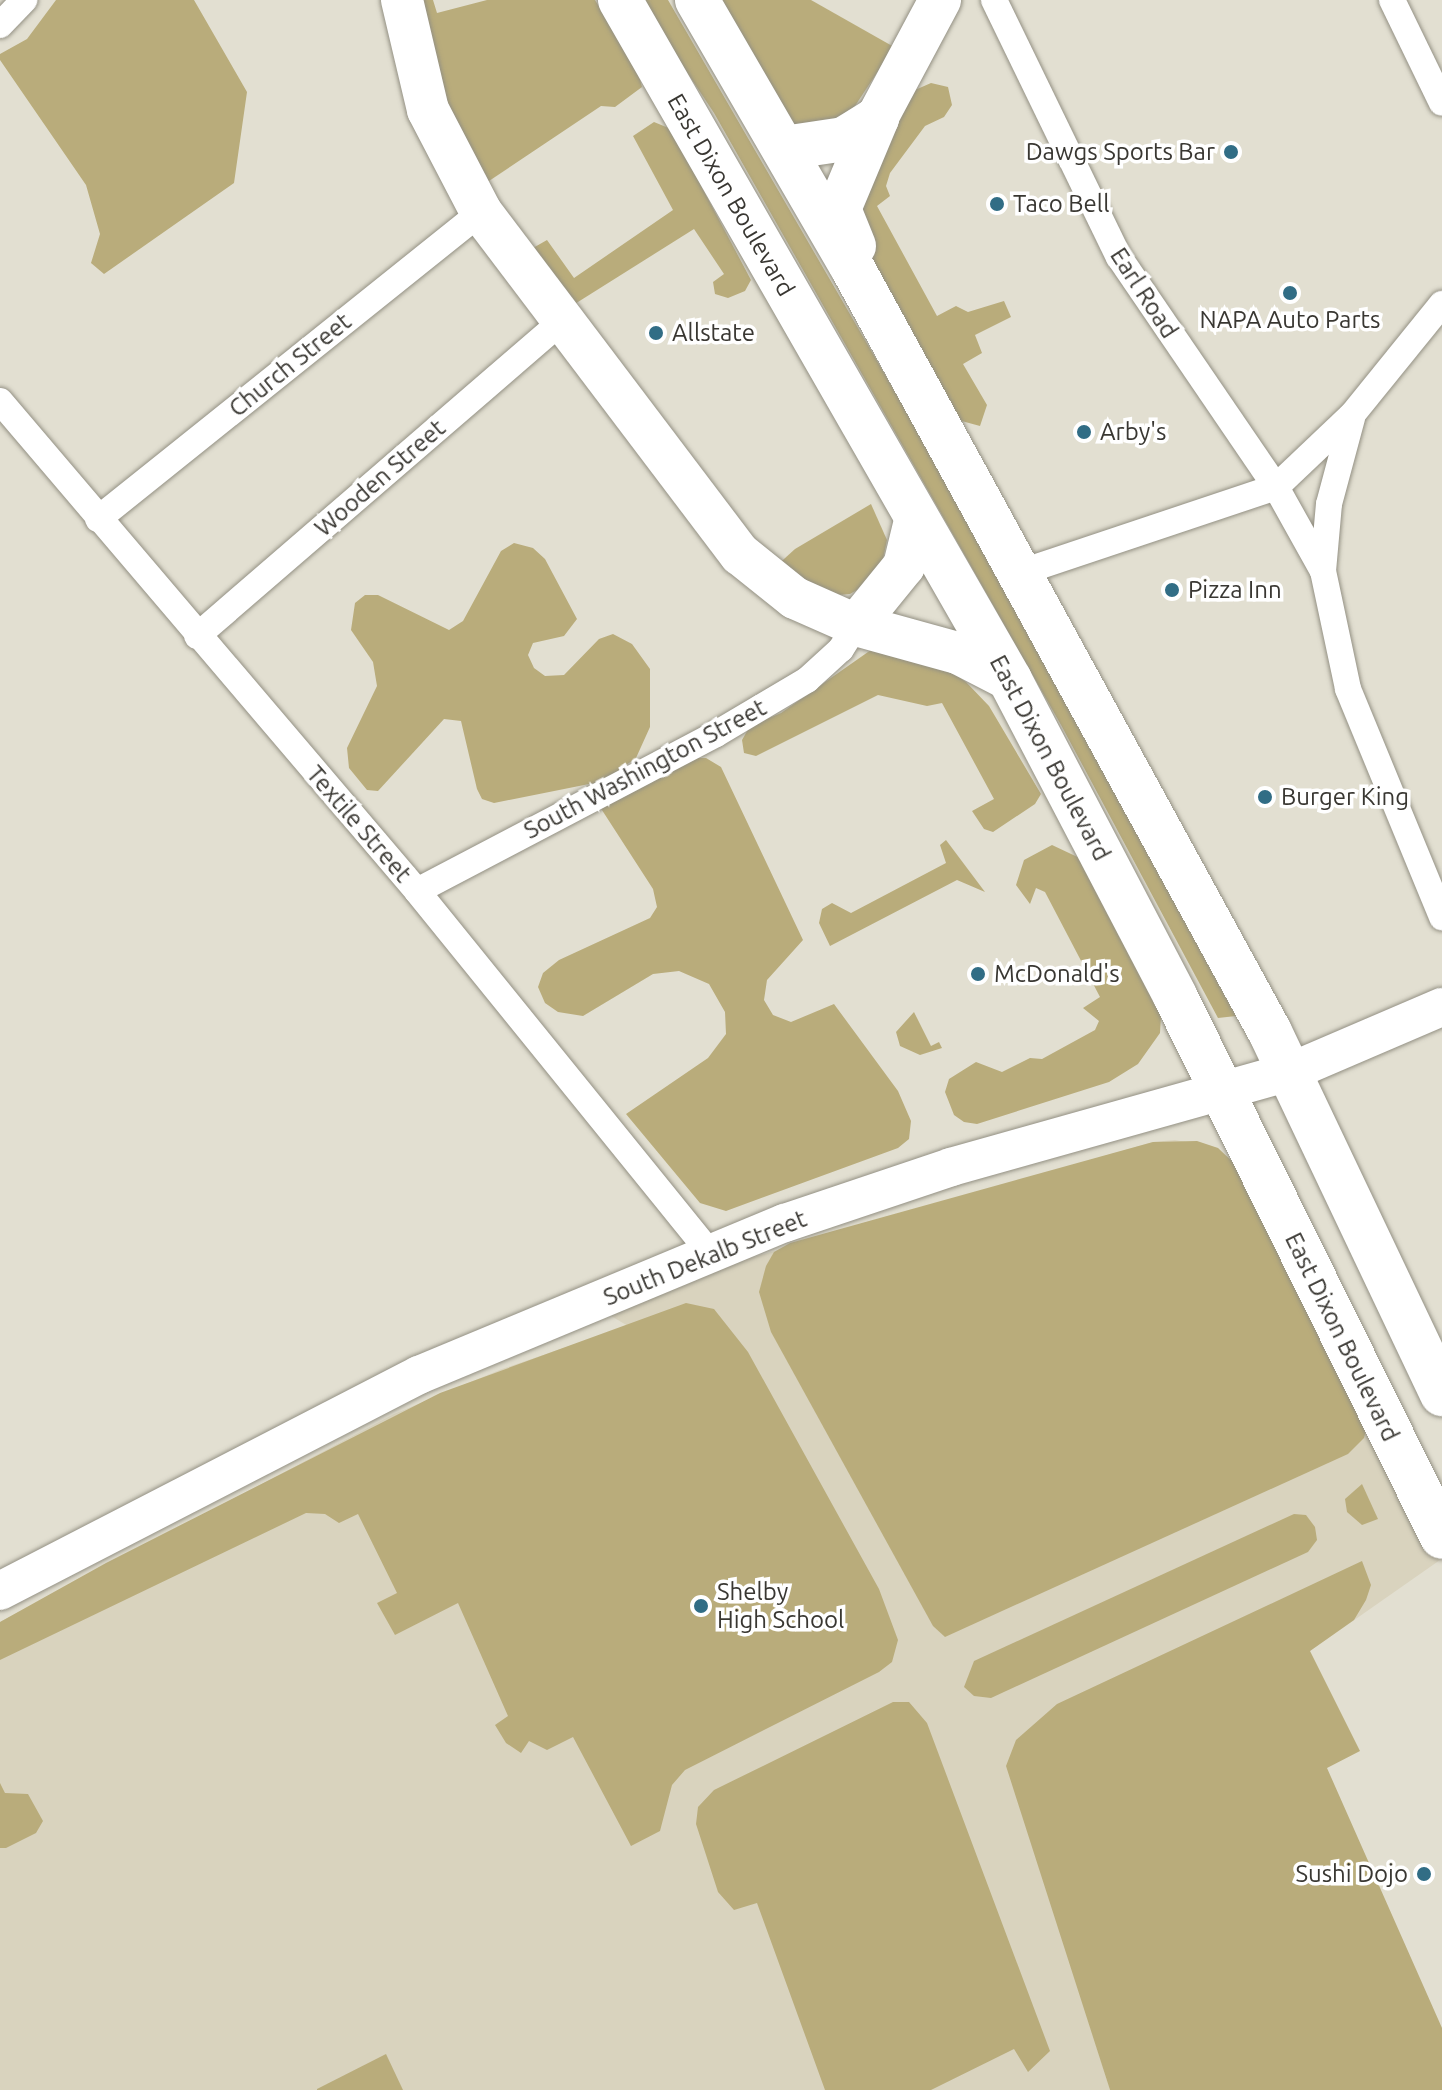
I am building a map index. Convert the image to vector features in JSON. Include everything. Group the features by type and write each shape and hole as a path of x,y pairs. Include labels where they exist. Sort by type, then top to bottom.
{"highway":[{"name":"East Dixon Boulevard","path":"620,0 915,521 1010,680 1221,1092 1442,1537"},
{"path":"697,0 852,267 1290,1072 1442,1394"},
{"path":"784,148 844,139 877,118"},
{"path":"852,267 856,249 839,209 877,118"}],"main road":[{"path":"402,0 428,110 481,212 740,554 795,598 856,625 958,653 1010,680"},
{"path":"877,118 940,0"},
{"path":"856,625 904,566 915,521"},
{"name":"South Dekalb Street","path":"0,1591 419,1375 711,1254 951,1167 1290,1072 1442,1007"}],"street":[{"path":"0,25 24,0"},
{"name":"Earl Road","path":"994,0 1119,257 1276,487 1323,571"},
{"path":"1392,0 1442,103"},
{"name":"Church Street","path":"98,519 481,212"},
{"path":"1019,573 1276,487 1352,415 1442,304"},
{"name":"Wooden Street","path":"197,636 563,320"},
{"name":"Textile Street","path":"0,401 417,891 711,1254"},
{"path":"1352,415 1329,504 1323,571 1329,609 1348,689 1442,917"},
{"name":"South Washington Street","path":"417,891 716,734 807,680 841,649 856,625"}],"shaded area":[{"path":"56,0 194,0 247,92 234,183 104,274 91,263 100,234 86,185 0,60 0,54 27,39"},
{"path":"417,0 433,0 437,13 487,0 595,0 638,71 642,87 615,107 601,106 483,185 455,144"},
{"path":"639,0 668,0 938,466 1236,1016 1218,1018 1061,725 714,113"},
{"path":"702,0 811,0 894,47 853,109 830,123 793,127"},
{"path":"931,83 948,87 952,105 944,117 925,126 890,173 886,186 890,196 877,206 937,316 956,306 968,312 1004,301 1011,317 975,335 982,353 963,364 987,405 980,426 958,420 866,253 858,191 915,90"},
{"path":"654,122 671,129 751,280 745,291 728,298 715,294 713,282 724,274 694,229 570,307 526,252 547,240 574,278 673,210 633,136"},
{"path":"871,504 887,540 883,559 864,586 850,594 826,596 773,569 795,549"},
{"path":"514,543 533,548 545,559 577,619 564,636 533,643 528,655 534,668 545,676 564,675 599,639 613,634 632,644 650,669 650,727 636,758 604,781 494,803 482,799 477,789 461,721 444,719 378,791 367,790 349,768 347,748 377,686 373,662 351,630 355,603 365,595 378,595 449,630 463,621 501,551"},
{"path":"878,645 925,653 966,682 989,706 1041,794 1035,804 993,832 984,829 972,811 994,799 942,703 927,706 878,695 756,756 744,753 742,740 750,726 781,713"},
{"path":"689,758 706,758 721,767 803,940 767,980 764,1000 773,1015 791,1022 834,1004 898,1091 911,1121 909,1139 898,1148 726,1211 700,1203 626,1114 708,1058 726,1034 725,1012 709,984 679,971 653,974 583,1016 558,1012 545,1003 538,987 543,973 559,960 650,918 657,907 653,889 600,807"},
{"path":"946,840 985,892 957,880 830,946 819,923 822,909 832,903 851,913 946,863 940,845"},
{"path":"1052,845 1086,861 1161,1016 1160,1033 1138,1064 1109,1082 977,1124 964,1122 954,1115 945,1092 949,1079 976,1062 1002,1072 1030,1058 1042,1059 1095,1030 1099,1021 1083,1008 1100,997 1045,892 1036,888 1030,904 1016,885 1024,860"},
{"path":"914,1012 931,1046 939,1042 942,1048 920,1055 900,1046 896,1032"},
{"name":"Shelby High School","path":"1175,1140 1218,1148 1266,1206 1440,1560 1310,1651 1021,1784 1019,1799 1110,2090 0,2090 0,1622 394,1414 502,1369 628,1326 606,1313 747,1259 1153,1142"},
{"path":"1197,1141 1218,1148 1234,1163 1369,1418 1364,1438 1348,1454 945,1637 933,1626 771,1332 759,1292 766,1266 774,1252 790,1243 1153,1142"},
{"path":"686,1303 714,1309 748,1352 879,1589 898,1640 892,1662 879,1672 685,1770 672,1785 660,1831 631,1846 573,1737 547,1750 529,1741 521,1753 506,1743 495,1725 508,1716 458,1603 395,1635 377,1603 397,1593 358,1514 339,1523 325,1514 306,1513 0,1660 0,1622 106,1563 440,1393"},
{"path":"1362,1484 1378,1519 1362,1525 1347,1512 1345,1499"},
{"path":"1294,1514 1306,1515 1315,1527 1317,1540 1308,1552 991,1698 974,1696 964,1687 974,1661"},
{"path":"1362,1561 1371,1585 1366,1600 1354,1620 1310,1651 1360,1751 1327,1768 1442,2028 1442,2090 1110,2090 1006,1766 1016,1740 1057,1704"},
{"path":"893,1702 909,1702 927,1723 1050,2051 1028,2072 1014,2049 931,2090 825,2090 757,1903 734,1910 718,1892 696,1824 698,1807 714,1790"},
{"path":"0,1783 5,1793 28,1794 43,1821 36,1833 6,1848 0,1848"},
{"path":"386,2054 403,2090 317,2090 317,2089"}],"place":[{"name":"Dawgs Sports Bar","path":"1231,152"},
{"name":"Taco Bell","path":"997,204"},
{"name":"NAPA Auto Parts","path":"1290,293"},
{"name":"Allstate","path":"656,333"},
{"name":"Arby's","path":"1084,432"},
{"name":"Pizza Inn","path":"1172,590"},
{"name":"Burger King","path":"1265,797"},
{"name":"McDonald's","path":"978,974"},
{"name":"Shelby High School","path":"701,1606"},
{"name":"Sushi Dojo","path":"1424,1874"}]}
